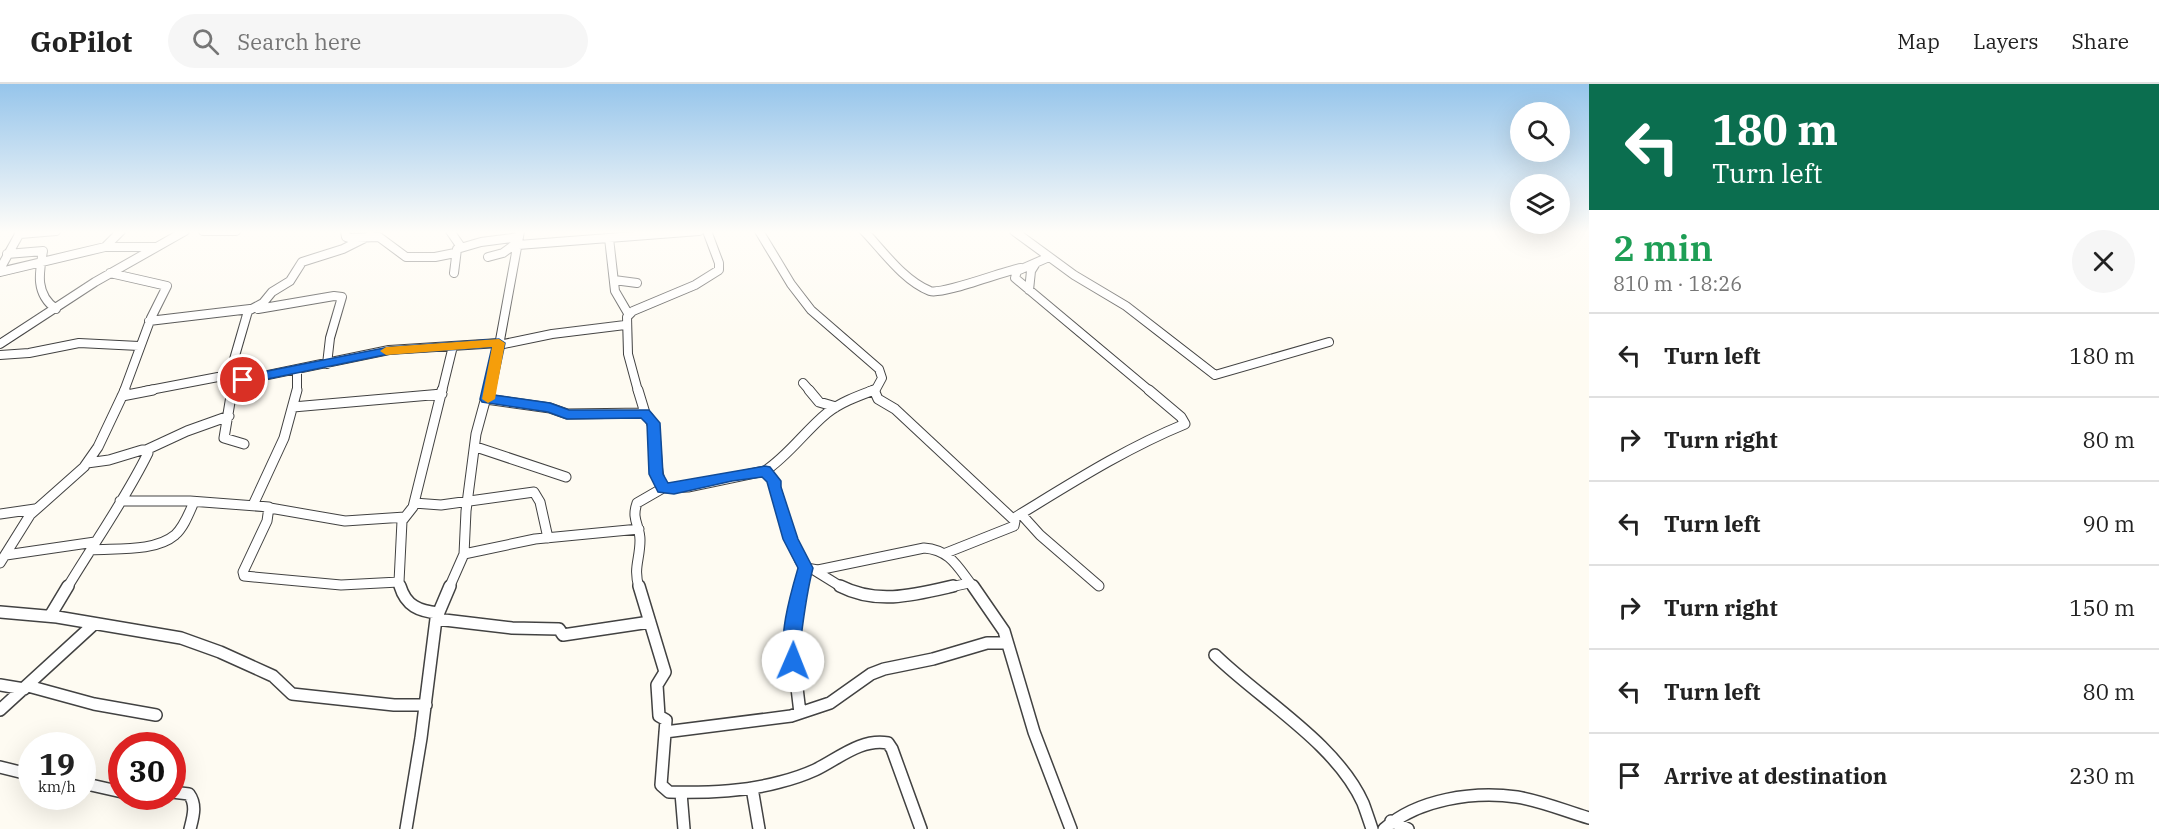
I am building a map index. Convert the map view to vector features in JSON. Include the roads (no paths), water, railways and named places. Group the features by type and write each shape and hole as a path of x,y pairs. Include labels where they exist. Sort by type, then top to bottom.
{"street":[{"path":"0,270 21,266"},
{"path":"40,266 40,279 45,298 56,309"},
{"path":"0,344 123,266"},
{"path":"244,444 224,438 229,416 231,381 249,310 263,303 272,292 290,281 300,266"},
{"path":"454,266 454,273"},
{"path":"406,829 426,705 430,650 437,616 464,554 476,434 499,344 514,266"},
{"path":"612,266 615,291 629,315"},
{"path":"663,488 656,474 654,423 645,413 632,369 625,326 633,311 695,285 719,270 719,266"},
{"path":"780,266 811,310 879,369 882,378 874,390 836,407 806,432 781,461 765,471 732,475 674,489 663,488 648,495 634,506 633,514 640,539 635,574 665,672 657,685 659,716 666,720 661,785 669,792 752,788 794,779 872,742 885,741 895,757 921,829"},
{"path":"897,266 906,275 931,291 942,291 1011,269 1029,266"},
{"path":"1029,290 1031,271 1034,266"},
{"path":"1062,266 1126,306 1215,375 1329,342"},
{"path":"946,553 1014,526 1017,516 1109,460 1146,440 1185,424 1181,417 1029,290 1014,275 1023,268"},
{"path":"3,559 36,509 87,463 98,447 122,396 149,321 167,285 126,279 110,273"},
{"path":"614,280 637,283"},
{"path":"149,321 249,310 327,297 342,297 330,338 327,364"},
{"path":"122,396 218,377 231,381 297,370 389,351 499,344 552,334 625,326"},
{"path":"0,355 29,353 79,343 105,346 139,345"},
{"path":"453,346 414,503 405,517 400,536 399,582 407,603 437,616 512,628 559,629 563,635 650,622"},
{"path":"254,505 279,450 293,407 299,380 297,370"},
{"path":"802,384 819,402 836,407"},
{"path":"874,390 878,399 895,409 1099,585"},
{"path":"293,407 442,394"},
{"path":"486,399 550,408 567,414 645,413"},
{"path":"87,463 146,450 187,431 229,416"},
{"path":"476,447 498,453 540,471 566,477"},
{"path":"50,616 143,464 148,453 146,450"},
{"path":"765,471 774,481 791,539 810,569 838,586 872,598 886,598 969,583"},
{"path":"414,503 441,505 534,492 542,504 542,524 548,537"},
{"path":"120,501 194,501 254,505 291,509 326,518 350,521 405,517"},
{"path":"3,559 93,546 154,543 171,538 182,526 194,501"},
{"path":"270,508 267,521 243,572 244,576 316,584 379,585 399,582"},
{"path":"0,514 36,509"},
{"path":"464,554 512,542 639,529"},
{"path":"810,569 924,549 937,549 946,553 997,620 1007,643 1034,732 1071,829"},
{"path":"800,713 792,646 797,598 810,569"},
{"path":"0,612 50,616 154,633 206,646 273,676 292,694 394,705 426,705"},
{"path":"0,710 94,624"},
{"path":"665,732 708,728 800,713 830,703 871,674 884,669 933,659 987,643 1007,643"},
{"path":"1215,655 1328,756 1354,789 1372,829"},
{"path":"0,685 26,687 94,704 156,715"},
{"path":"0,767 18,772"},
{"path":"752,788 759,829"},
{"path":"681,792 684,829"},
{"path":"186,794 192,798 194,810 190,829"},
{"path":"1387,825 1422,808 1475,796 1508,796 1589,818"},
{"path":"1387,825 1408,829"}]}
